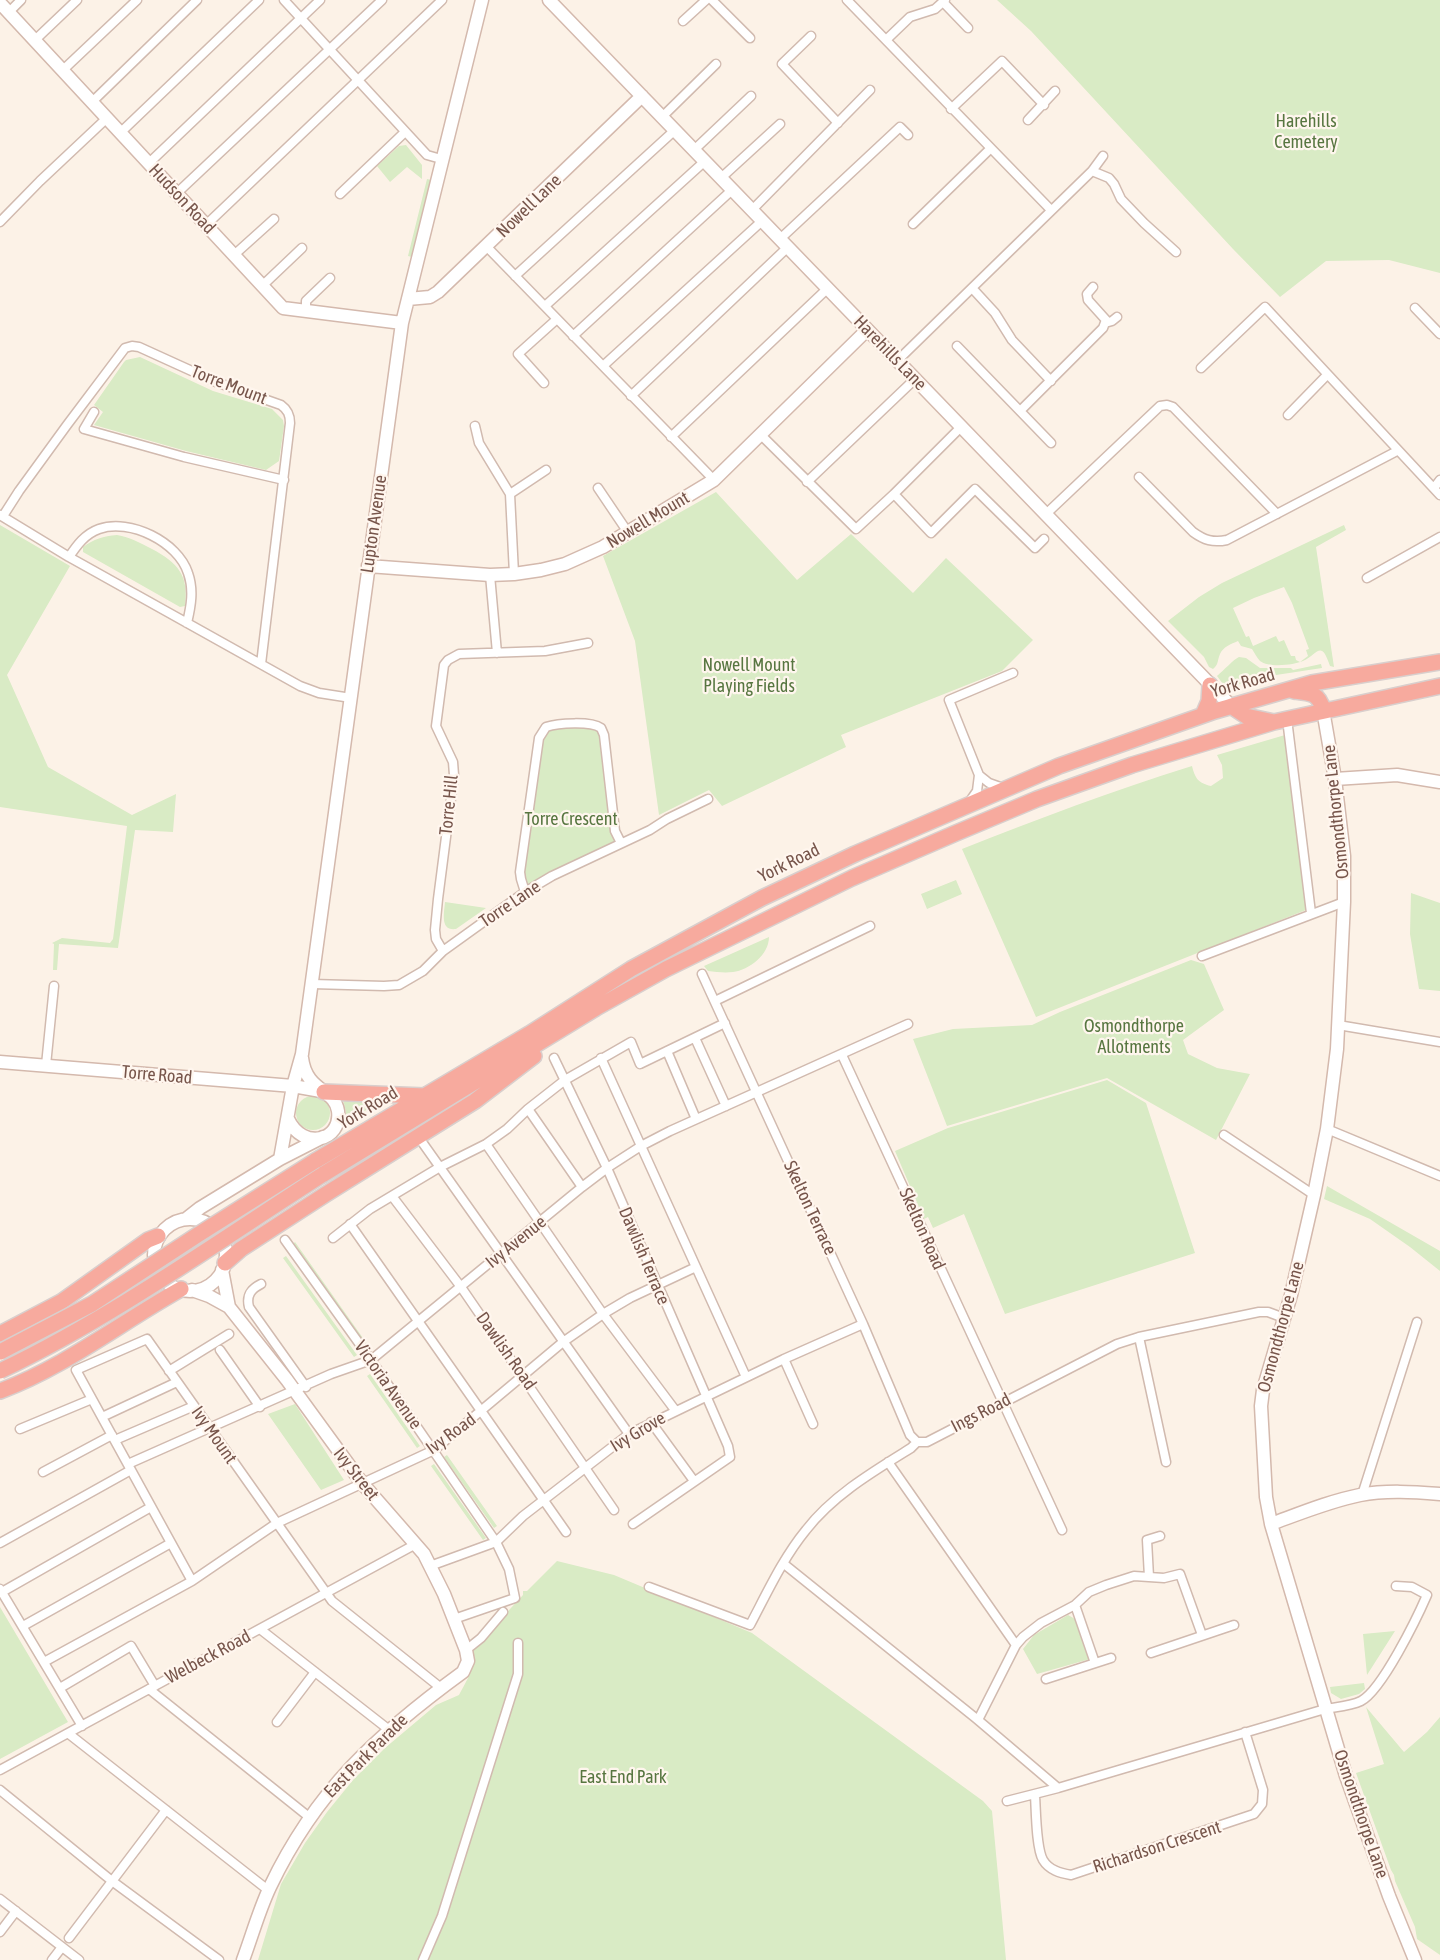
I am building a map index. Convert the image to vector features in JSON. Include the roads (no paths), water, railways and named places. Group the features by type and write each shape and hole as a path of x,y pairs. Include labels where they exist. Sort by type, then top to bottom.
{"highway":[{"name":"York Road","path":"0,1371 91,1324 425,1096 631,969 781,888 965,805 1059,766 1203,715 1329,680 1440,662"},
{"path":"1203,715 1209,701 1210,685"},
{"name":"York Road","path":"0,1352 92,1304 199,1234 666,969 852,878 1037,799 1132,765 1280,721 1440,686"},
{"path":"1287,690 1312,694 1321,701 1323,711"},
{"path":"1231,706 1246,716 1280,721"},
{"path":"223,1266 241,1249 475,1101 596,1008"},
{"path":"320,1091 425,1096"},
{"path":"0,1334 61,1302 147,1240 158,1236"},
{"path":"0,1391 17,1385 186,1290"}],"street":[{"path":"4,8 21,0"},
{"path":"35,40 77,0"},
{"path":"63,70 137,0"},
{"path":"92,102 196,0"},
{"path":"120,133 259,0"},
{"path":"284,0 427,155 441,159"},
{"path":"149,163 320,0"},
{"path":"177,194 382,0"},
{"path":"206,225 442,0"},
{"name":"Lupton Avenue","path":"280,1160 293,1086 302,1054 402,323 482,0"},
{"name":"Harehills Lane","path":"549,0 1231,706"},
{"path":"683,21 706,0"},
{"path":"712,0 750,38"},
{"path":"847,0 1051,210"},
{"path":"886,40 910,17 935,9 944,1 968,27"},
{"name":"Hudson Road","path":"4,8 283,308 402,323"},
{"path":"810,36 782,64 838,123"},
{"path":"951,109 1002,61 1044,105"},
{"path":"662,117 716,64"},
{"path":"752,210 870,90"},
{"path":"1028,120 1055,92"},
{"name":"Nowell Lane","path":"408,299 430,297 438,292 642,96"},
{"path":"694,150 751,96"},
{"path":"0,222 107,118"},
{"path":"721,178 780,124"},
{"path":"632,396 784,243 823,200 900,126 908,135"},
{"path":"515,276 675,130"},
{"path":"340,194 405,132"},
{"path":"913,224 990,149"},
{"path":"897,361 1092,171 1103,156"},
{"path":"545,306 705,161"},
{"path":"1092,171 1109,178 1121,199 1176,252"},
{"path":"573,336 732,189"},
{"path":"234,255 274,219"},
{"path":"603,366 762,221"},
{"path":"487,247 714,480"},
{"path":"262,286 302,248"},
{"path":"306,310 306,301 330,278"},
{"path":"1020,411 1103,328 1106,320 1088,300 1086,294 1093,287"},
{"path":"671,436 828,288"},
{"path":"972,288 996,313 1012,340 1051,381"},
{"path":"1201,368 1265,307 1397,451 1438,488"},
{"path":"1415,308 1440,334"},
{"path":"1105,323 1117,317"},
{"path":"544,383 518,354 557,319"},
{"name":"Nowell Mount","path":"368,566 490,575 514,574 566,564 603,547 714,480 867,330"},
{"path":"957,346 1051,443"},
{"name":"Torre Mount","path":"2,515 125,348 139,347 216,382 286,408 290,423 285,480 261,664"},
{"path":"1287,415 1327,375"},
{"path":"807,482 915,379"},
{"path":"1046,514 1160,406 1167,405 1173,407 1277,514"},
{"path":"94,412 84,429 184,457 285,480"},
{"path":"475,426 479,443 510,494 514,574"},
{"path":"760,434 856,529 961,427"},
{"path":"1139,477 1193,532 1209,541 1227,540 1397,451"},
{"path":"510,494 546,470"},
{"path":"598,488 627,531"},
{"path":"894,494 931,532 975,489 1035,548 1044,539"},
{"path":"2,515 69,557 310,690 351,698"},
{"path":"69,557 88,535 112,526 134,529 157,540 177,554 189,574 192,599 187,623"},
{"path":"1367,578 1440,537"},
{"path":"490,575 497,654"},
{"name":"Torre Hill","path":"443,951 436,939 435,930 454,775 449,751 436,726 442,671 448,660 459,654 544,651 588,643"},
{"path":"1004,789 988,783 979,775 949,700 1013,673"},
{"name":"Osmondthorpe Lane","path":"1323,711 1335,779 1344,856 1338,1025 1327,1129 1314,1195 1291,1295 1263,1390 1261,1406 1266,1497 1271,1524 1346,1776 1389,1896 1415,1960"},
{"path":"1280,721 1311,913"},
{"path":"525,892 520,872 539,738 546,727 591,723 601,728 604,735 615,831 621,843"},
{"path":"965,805 977,791 979,775"},
{"path":"1335,779 1397,775 1440,782"},
{"name":"Torre Lane","path":"312,984 399,985 423,971 443,951 525,892 552,876 708,800"},
{"path":"1202,956 1344,902"},
{"path":"715,1001 870,926"},
{"name":"Skelton Terrace","path":"702,974 863,1324 910,1435 917,1442"},
{"path":"46,1065 54,986"},
{"path":"333,1238 392,1196 440,1167 486,1144 565,1080 601,1058 631,1042 640,1064 725,1023"},
{"name":"Ivy Avenue","path":"0,1544 130,1467 332,1374 371,1360 582,1187 641,1146 908,1024"},
{"path":"1338,1025 1440,1042"},
{"path":"695,1038 726,1106"},
{"path":"667,1051 696,1119"},
{"name":"Lupton Avenue","path":"302,1054 303,1068 308,1078 336,1104 338,1118 333,1130 323,1137"},
{"name":"Skelton Road","path":"842,1054 1062,1530"},
{"name":"Dawlish Terrace","path":"554,1058 607,1168 728,1446 730,1456 694,1481"},
{"path":"601,1058 746,1377"},
{"name":"Torre Road","path":"0,1062 293,1086 320,1091"},
{"path":"320,1091 299,1094 289,1113 297,1133 312,1139 323,1137"},
{"path":"528,1109 582,1187"},
{"path":"1327,1129 1440,1176"},
{"path":"1224,1135 1314,1195"},
{"name":"York Road","path":"158,1236 168,1226 186,1219 280,1160 323,1137"},
{"path":"415,1138 422,1142 440,1167 628,1434"},
{"path":"486,1144 603,1314 675,1410"},
{"name":"Dawlish Road","path":"392,1196 461,1287 524,1376 614,1510"},
{"path":"210,1225 211,1202"},
{"path":"158,1236 154,1248 155,1265 165,1281 186,1290 203,1288 213,1282 223,1266 225,1253 223,1242 218,1232 210,1225 194,1219 186,1219"},
{"path":"350,1224 566,1532"},
{"name":"Victoria Avenue","path":"285,1240 434,1450 496,1542 509,1569 515,1598 454,1618"},
{"name":"Ivy Street","path":"223,1266 230,1307"},
{"name":"Ivy Road","path":"44,1662 192,1581 277,1523 434,1450 563,1342 603,1314 696,1267"},
{"name":"Ivy Street","path":"261,1284 249,1293 247,1300 249,1307 362,1484 416,1544 430,1566 466,1650"},
{"name":"Ivy Street","path":"186,1290 209,1296 230,1307 301,1389"},
{"name":"Ings Road","path":"700,1606 750,1625 807,1528 843,1494 917,1442 927,1442 1117,1344 1139,1337 1259,1312 1284,1317"},
{"path":"1362,1495 1417,1322"},
{"name":"Ivy Grove","path":"430,1566 496,1542 523,1516 628,1434 675,1410 863,1324"},
{"path":"169,1371 229,1334"},
{"path":"1139,1337 1166,1462"},
{"name":"Ivy Mount","path":"92,1399 76,1370 147,1339 332,1601 441,1688"},
{"path":"220,1350 260,1407"},
{"path":"784,1359 813,1424"},
{"path":"102,1417 177,1382"},
{"path":"20,1430 92,1399 192,1581"},
{"path":"43,1472 113,1438 194,1406"},
{"path":"633,1524 694,1481 651,1422"},
{"path":"888,1462 1016,1646"},
{"path":"1271,1524 1324,1505 1362,1495 1410,1492 1440,1494"},
{"path":"82,1726 1,1590 151,1507"},
{"path":"1149,1577 1148,1540 1160,1536"},
{"path":"23,1626 171,1543"},
{"name":"Welbeck Road","path":"0,1770 416,1544"},
{"path":"784,1564 978,1720 1058,1788"},
{"path":"978,1720 1016,1646 1023,1637 1041,1623 1074,1605 1089,1592 1106,1585 1134,1576 1164,1578 1180,1574 1202,1635"},
{"path":"1007,1801 1035,1795 1364,1699 1397,1655 1427,1595 1412,1587 1396,1586"},
{"path":"649,1587 700,1606 704,1596"},
{"path":"1074,1605 1095,1663"},
{"name":"East Park Parade","path":"243,1960 268,1890 281,1863 309,1817 351,1766 388,1730 463,1672 468,1655 466,1650 481,1638 503,1612"},
{"path":"1151,1653 1234,1625"},
{"path":"260,1629 388,1730"},
{"path":"423,1960 442,1916 518,1674 518,1644"},
{"path":"60,1688 131,1646 152,1688 309,1817"},
{"path":"1046,1679 1111,1658"},
{"path":"276,1722 315,1672"},
{"name":"Richardson Crescent","path":"1035,1795 1038,1844 1043,1860 1055,1872 1071,1875 1254,1814 1262,1804 1263,1790 1245,1732"},
{"path":"69,1734 268,1890"},
{"path":"0,1790 112,1881 219,1960"},
{"path":"69,1938 166,1810"},
{"path":"0,1899 79,1960"},
{"path":"0,1932 16,1911"},
{"path":"52,1960 62,1947"}],"park label":[{"name":"Harehills Cemetery","path":"1306,131"},
{"name":"Nowell Mount Playing Fields","path":"749,675"},
{"name":"Torre Crescent","path":"571,819"},
{"name":"Osmondthorpe Allotments","path":"1134,1036"},
{"name":"East End Park","path":"623,1777"}]}
